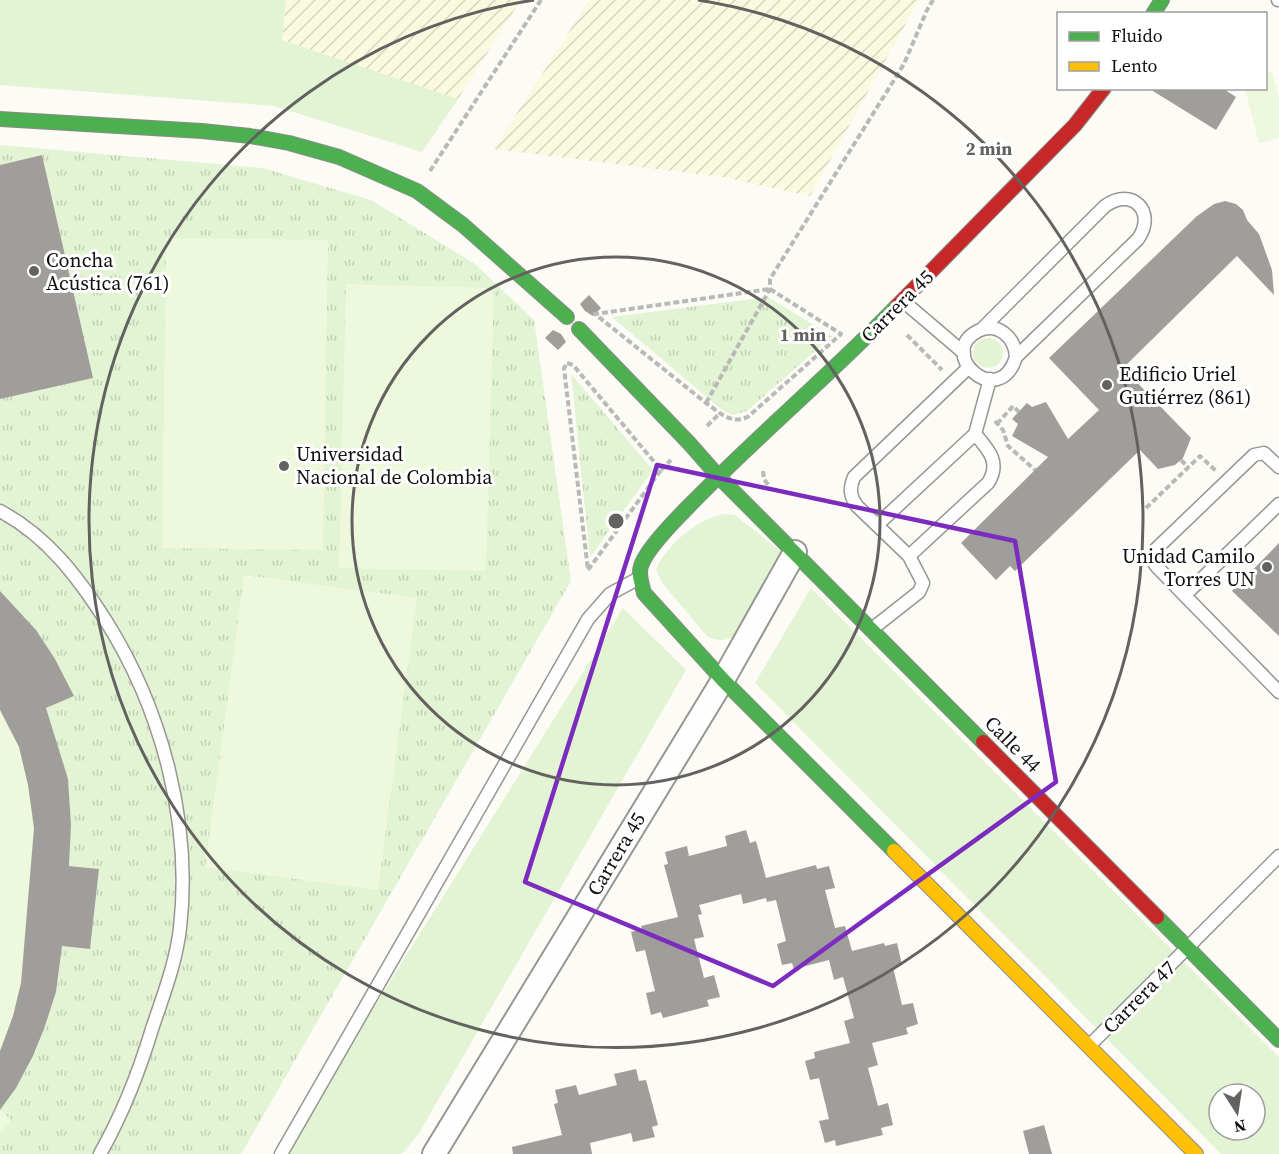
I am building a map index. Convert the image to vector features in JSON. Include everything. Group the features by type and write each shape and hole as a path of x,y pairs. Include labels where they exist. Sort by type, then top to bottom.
{"street":[{"name":"Carrera 45","path":"640,578 641,565 661,535 718,476 848,356 1075,125 1102,90"},
{"path":"0,119 202,131 289,143 339,157 417,191 463,225 567,317"},
{"name":"Calle 44","path":"579,329 718,476 1279,1040"},
{"name":"Carrera 45","path":"434,1154 723,680 795,552"},
{"path":"640,578 644,593 723,680 1196,1154"}],"lane":[{"path":"1121,198 1136,202 1144,213 1145,222 1144,230 1138,238 1016,357 1008,372 996,379 990,380 974,375 968,368 964,352 969,338 982,329 1112,200 1121,198"},
{"path":"903,300 964,352"},
{"path":"982,329 999,329 1006,334 1015,348 1016,357"},
{"path":"872,629 919,592 922,587 920,576 909,556 852,498 851,484 854,477 968,368"},
{"path":"877,525 975,434 990,380"},
{"path":"909,556 993,477 994,462 990,451 975,434"},
{"path":"1279,467 1264,453 1259,453 1155,550 1152,556 1157,567 1279,692"},
{"path":"1185,595 1279,504"},
{"path":"0,511 35,534 59,557 84,586 114,634 129,660 151,710 162,743 175,799 183,896 174,960 131,1090 114,1130 100,1154"},
{"path":"281,1154 588,619 610,594 640,578"},
{"name":"Carrera 47","path":"1090,1046 1279,855"}],"path":[{"path":"417,191 541,0"},
{"path":"706,403 770,289 770,279 904,64 933,0"},
{"path":"770,289 841,334 744,419 731,420 706,403 595,314 770,289"},
{"path":"904,332 954,381"},
{"path":"567,363 573,365 661,470 588,570 564,368 567,363"},
{"path":"997,424 1013,406 1019,412"},
{"path":"982,409 1003,429 1008,446 1035,470"},
{"path":"1146,508 1200,456 1227,482"},
{"path":"1181,460 1188,467"}],"highlighted area":[{"path":"657,465 1015,541 1056,782 773,986 525,882"}],"green space":[{"path":"0,0 286,0 282,40 458,99 422,152 274,106 0,85"},
{"path":"286,0 521,0 458,99 282,40"},
{"path":"589,0 919,0 810,196 722,177 494,149"},
{"path":"1272,71 1279,97 1279,138 1259,143 1245,90 1267,90 1267,73"},
{"name":"Universidad Nacional de Colombia","path":"0,145 262,168 371,200 475,264 534,320 571,581 241,1154 0,1154 0,1132 11,1120 0,1110 26,1071 41,1039 62,946 90,949 99,869 69,866 54,737 46,708 74,696 0,605 0,399 92,378 42,155 0,165"},
{"path":"166,238 328,240 323,550 162,548"},
{"path":"346,284 494,288 486,571 339,568"},
{"path":"768,297 832,336 747,411 733,415 722,410 612,317"},
{"path":"988,338 999,342 1003,353 999,364 988,368 977,364 973,353 977,342"},
{"path":"571,374 653,470 590,557"},
{"path":"726,514 735,515 783,553 735,636 719,640 708,637 662,583 656,570 667,551 695,526 705,520"},
{"path":"244,575 417,598 378,890 205,867"},
{"path":"811,588 1279,1057 1279,1154 1221,1154 1209,1142 1267,1142 1267,1082 1207,1082 1207,1140 755,683"},
{"path":"0,605 55,659 74,696 46,708 68,779 71,825 69,866 99,869 90,949 62,946 56,993 46,1024 26,1069 0,1110"},
{"path":"623,608 686,670 419,1133 402,1154 291,1154 285,1150"},
{"path":"0,1110 11,1120 0,1132"}],"building":[{"path":"1151,90 1225,90 1236,97 1216,130"},
{"name":"Concha Acústica (761)","path":"42,155 93,378 0,399 0,165"},
{"name":"Edificio Uriel Gutiérrez (861)","path":"1225,201 1236,204 1243,210 1247,220 1259,234 1272,270 1274,295 1237,256 1123,368 1191,438 1183,458 1175,465 1158,469 1140,450 1015,571 1010,566 996,580 961,543 1048,457 1012,436 1018,424 1012,419 1027,403 1032,407 1046,402 1068,439 1099,410 1049,358 1197,216 1214,204"},
{"path":"589,295 601,308 593,316 580,304"},
{"path":"553,330 561,334 566,342 558,350 545,338"},
{"name":"Unidad Camilo Torres UN","path":"1279,543 1279,636 1232,591"},
{"path":"0,591 36,630 55,659 74,696 46,708 68,779 71,825 69,866 99,869 90,949 62,946 56,992 44,1029 16,1088 0,1110 0,1051 13,1016 21,983 34,828 28,785 19,747 0,710"},
{"path":"746,830 750,843 756,841 766,878 816,865 817,869 829,866 835,888 825,890 835,928 845,926 852,951 884,943 885,946 897,943 902,965 893,967 902,1005 913,1003 918,1024 906,1028 908,1034 872,1043 878,1065 868,1068 878,1106 888,1103 893,1125 881,1128 883,1135 836,1146 835,1140 825,1143 819,1121 829,1119 819,1078 810,1080 805,1061 815,1058 814,1052 850,1043 844,1021 854,1018 843,977 834,980 829,960 794,969 792,963 782,965 777,944 786,941 776,900 767,902 766,898 743,904 741,894 699,905 702,914 698,915 704,937 694,939 704,978 714,975 720,997 707,1000 709,1006 663,1018 661,1012 651,1015 646,993 655,991 645,950 636,952 631,932 642,929 641,926 678,917 664,865 668,864 665,852 687,846 689,856 727,846 725,836"},
{"path":"636,1069 639,1081 646,1080 658,1125 652,1127 655,1137 633,1142 631,1133 590,1143 592,1154 513,1154 512,1147 562,1135 554,1104 558,1103 555,1090 576,1085 579,1095 617,1085 614,1074"},
{"path":"1044,1125 1052,1154 1029,1154 1023,1131"}],"traffic: fast":[{"path":"1154,12 1162,0"},
{"path":"0,119 250,136 289,143 339,157 417,191 463,225 567,317"},
{"path":"894,851 723,680 644,593 640,573 649,551 677,518 897,306"},
{"path":"579,329 718,476 983,742"},
{"path":"1157,917 1279,1040"}],"traffic: slow":[{"path":"894,851 1196,1154"}],"traffic: jam":[{"path":"897,306 1075,125 1102,90"},
{"path":"983,742 1157,917"}],"place":[{"name":"Concha Acústica (761)","path":"34,271"},
{"name":"Edificio Uriel Gutiérrez (861)","path":"1107,385"},
{"name":"Universidad Nacional de Colombia","path":"284,466"},
{"name":"Unidad Camilo Torres UN","path":"1267,567"}]}
